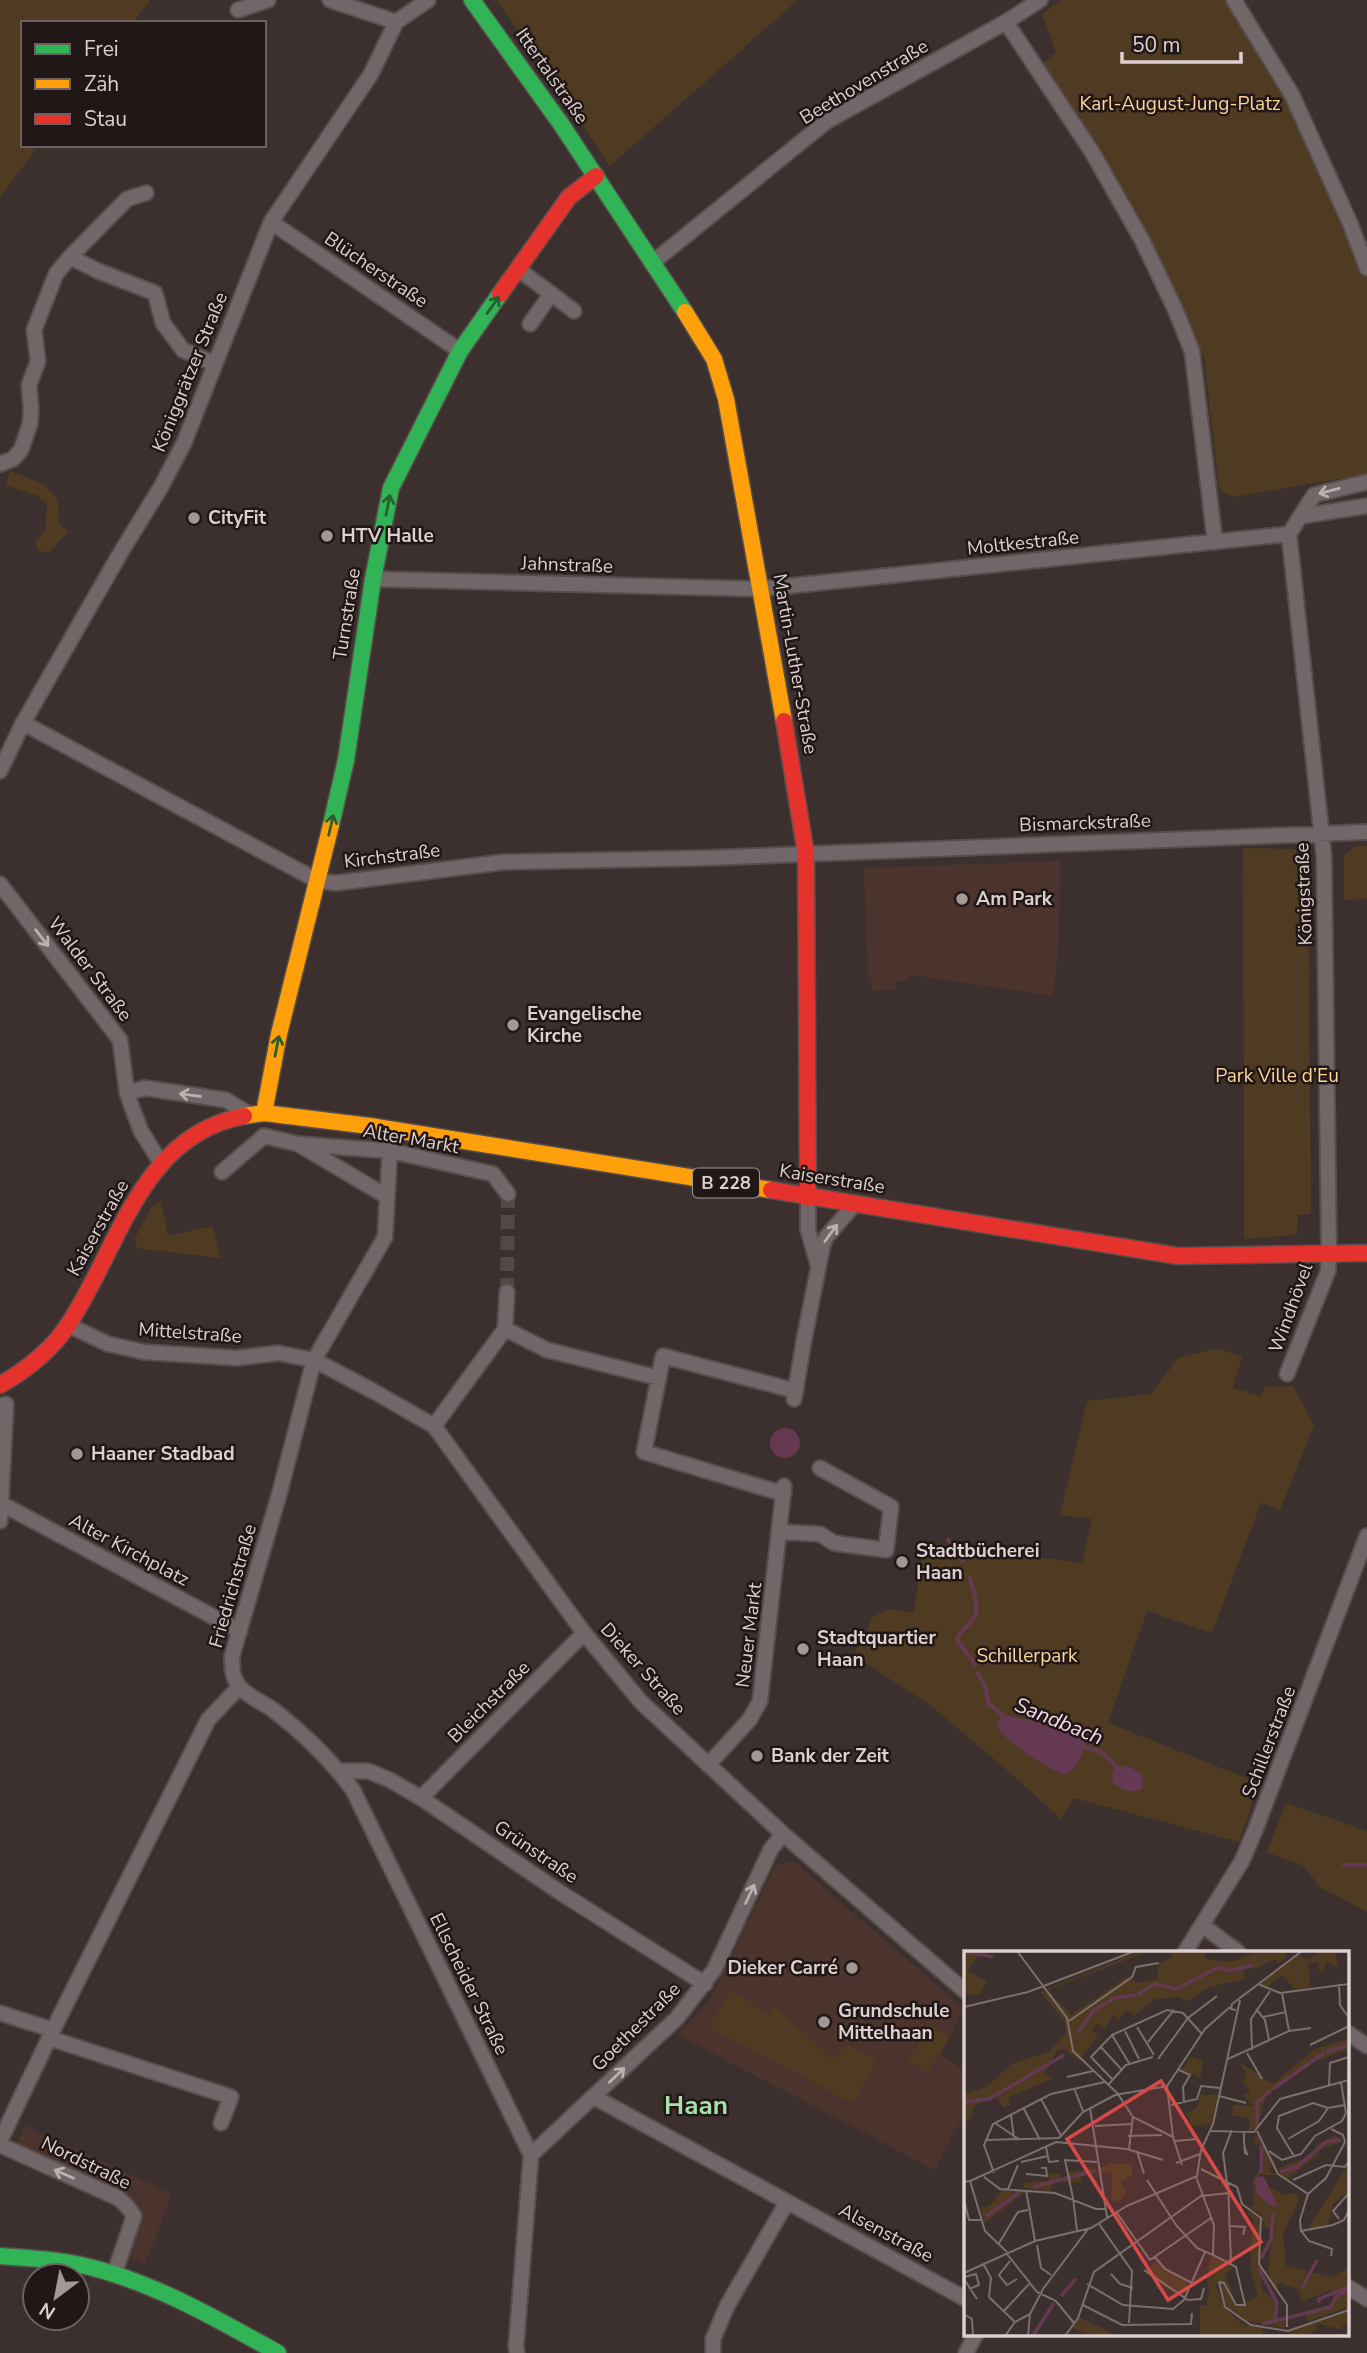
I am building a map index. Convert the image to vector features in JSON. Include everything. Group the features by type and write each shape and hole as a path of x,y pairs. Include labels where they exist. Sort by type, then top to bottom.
{"main road":[{"name":"Ittertalstraße","path":"472,0 596,176"},
{"name":"Martin-Luther-Straße","path":"596,176 706,344 720,374 726,399 806,854 808,1198"},
{"name":"Turnstraße","path":"256,1114 318,881 346,760 373,579 391,488 460,351 569,197 596,176"},
{"name":"Kaiserstraße","path":"0,1385 45,1353 68,1325 128,1212 161,1163 178,1144 223,1120 256,1114 391,1130 1178,1256 1367,1253"},
{"path":"0,2256 56,2260 115,2272 166,2292 278,2353"}],"street":[{"path":"238,10 268,0"},
{"path":"330,0 396,22"},
{"name":"Königgrätzer Straße","path":"0,771 23,723 184,443 271,222 371,74 396,22 428,0"},
{"name":"Beethovenstraße","path":"652,263 827,121 1006,22 1040,0"},
{"path":"1234,0 1292,95 1350,223 1367,268"},
{"path":"1006,22 1092,152 1142,240 1188,340 1197,375 1215,542"},
{"path":"0,464 13,458 21,450 30,424 29,385 38,361 34,330 56,274 127,199 146,193"},
{"name":"Blücherstraße","path":"271,222 460,351"},
{"path":"70,257 155,293 163,323 183,350 215,364"},
{"path":"518,269 574,311"},
{"path":"530,324 551,294"},
{"path":"1289,534 1314,495 1367,482"},
{"path":"1302,516 1367,506"},
{"name":"Moltkestraße","path":"760,589 1289,534"},
{"name":"Königstraße","path":"1289,534 1324,857 1329,1254"},
{"name":"Jahnstraße","path":"373,579 760,589"},
{"name":"Kirchstraße","path":"23,723 318,881 337,883 504,862 806,854"},
{"name":"Bismarckstraße","path":"806,854 1367,832"},
{"name":"Walder Straße","path":"0,884 120,1040 127,1093 141,1131 161,1163"},
{"name":"Kaiserstraße","path":"127,1093 145,1088 226,1100 256,1114"},
{"name":"Friedrichstraße","path":"239,1687 232,1672 232,1656 279,1495 314,1360 385,1237 391,1130"},
{"name":"Alter Markt","path":"222,1172 264,1136 298,1144 391,1151 493,1174 508,1194"},
{"name":"Alter Markt","path":"298,1144 386,1196"},
{"name":"Neuer Markt","path":"808,1198 808,1230 818,1266"},
{"name":"Neuer Markt","path":"708,1765 750,1719 761,1701 784,1490 644,1452 663,1356 795,1395 818,1266 827,1236 855,1205"},
{"name":"Windhövel","path":"1287,1374 1328,1271 1329,1254"},
{"path":"434,1426 505,1329 507,1292"},
{"name":"Mittelstraße","path":"68,1325 108,1344 144,1352 237,1358 278,1353 314,1360"},
{"path":"505,1329 547,1350 659,1378"},
{"name":"Dieker Straße","path":"314,1360 434,1426 584,1633 641,1702 783,1834 964,1991"},
{"path":"0,1406 6,1404 0,1521"},
{"path":"780,1532 820,1534 834,1543 886,1550 891,1507 820,1468"},
{"name":"Alter Kirchplatz","path":"1,1504 240,1631"},
{"name":"Schillerstraße","path":"1186,1951 1242,1861 1367,1536"},
{"name":"Bleichstraße","path":"421,1798 584,1633"},
{"path":"0,2143 51,2034 208,1720 239,1687"},
{"name":"Ellscheider Straße","path":"239,1687 303,1735 339,1770 354,1790 531,2155"},
{"name":"Grünstraße","path":"339,1770 368,1771 421,1798 561,1893 705,1984"},
{"name":"Goethestraße","path":"531,2155 677,2018 705,1984 771,1849 783,1834"},
{"path":"1202,1925 1237,1951"},
{"path":"0,2013 51,2034 231,2097 221,2123"},
{"path":"1350,2034 1367,2046"},
{"name":"Alsenstraße","path":"594,2097 964,2298"},
{"name":"Nordstraße","path":"0,2143 118,2198 127,2206 134,2216 115,2272"},
{"path":"517,2353 531,2155"},
{"path":"713,2353 713,2339 727,2306 787,2202"},
{"path":"1350,2288 1367,2299"},
{"path":"966,2353 975,2336"}],"shaded area":[{"name":"Am Park","path":"1060,861 1059,944 1053,996 910,975 909,980 895,982 896,990 873,991 868,978 864,868"},
{"path":"785,1428 796,1432 800,1443 796,1454 785,1458 774,1454 770,1443 774,1432"},
{"path":"1002,1716 1085,1734 1085,1745 1078,1763 1065,1775 1026,1753 1007,1738 997,1724"},
{"path":"1126,1765 1140,1773 1142,1789 1128,1791 1114,1784 1114,1770"},
{"name":"Grundschule Mittelhaan","path":"793,1861 964,2009 941,2056 964,2070 964,2114 935,2170 678,2035 710,1999 775,1866"},
{"path":"25,2125 172,2194 145,2265 126,2256 134,2204 16,2145"}],"green space":[{"path":"0,0 150,0 134,21 21,21 21,147 38,147 0,197"},
{"path":"497,0 798,0 610,166"},
{"name":"Karl-August-Jung-Platz","path":"1061,0 1227,0 1298,118 1365,270 1367,474 1235,497 1221,492 1204,356 1159,260 1122,190 1042,64 1056,52 1042,14"},
{"path":"10,471 43,484 58,499 59,524 69,531 49,553 38,550 35,543 45,530 47,505 38,496 5,485"},
{"path":"1356,846 1367,846 1367,899 1344,900 1344,857"},
{"name":"Park Ville d’Eu","path":"1243,848 1296,849 1296,861 1308,862 1311,1214 1298,1215 1297,1235 1244,1239"},
{"path":"161,1201 168,1236 212,1226 221,1258 135,1248 137,1241 134,1240 152,1206"},
{"name":"Schillerpark","path":"1218,1348 1242,1357 1233,1388 1261,1396 1265,1387 1293,1386 1314,1425 1280,1510 1261,1503 1212,1633 1147,1611 1108,1723 1259,1783 1239,1842 1074,1798 1061,1819 930,1705 853,1655 867,1633 871,1618 888,1609 914,1613 924,1542 1082,1563 1092,1519 1060,1515 1087,1401 1151,1394 1178,1358"},
{"path":"1286,1803 1367,1831 1367,1912 1320,1887 1304,1866 1267,1852"},
{"path":"730,1991 770,2014 775,2007 833,2060 847,2044 877,2060 855,2100 848,2101 708,2027"},
{"path":"929,2024 950,2036 928,2073 908,2061"}],"waterway":[{"name":"Sandbach","path":"948,1540 963,1561"},
{"name":"Sandbach","path":"970,1578 976,1613 957,1640 975,1664"},
{"name":"Sandbach","path":"978,1674 986,1688 988,1703 1006,1718"},
{"name":"Sandbach","path":"1080,1746 1103,1754 1120,1771"},
{"name":"Sandbach","path":"1344,1865 1367,1865"}],"tunnel":[{"path":"507,1292 508,1194"}],"traffic: fast":[{"path":"472,0 561,124 685,312"},
{"path":"331,825 346,760 373,579 391,488 460,351 500,294"},
{"path":"0,2256 71,2263 133,2281 182,2302 278,2353"}],"traffic: slow":[{"path":"685,312 714,359 726,399 784,721"},
{"path":"264,1113 279,1034 331,825"},
{"path":"244,1116 264,1113 370,1126 771,1190"}],"traffic: jam":[{"path":"500,294 569,197 596,176"},
{"path":"784,721 806,854 808,1198"},
{"path":"0,1385 37,1359 68,1325 136,1199 156,1170 180,1146 209,1127 244,1116"},
{"path":"771,1190 1178,1256 1367,1253"}],"place":[{"name":"CityFit","path":"194,518"},
{"name":"HTV Halle","path":"327,536"},
{"name":"Am Park","path":"962,899"},
{"name":"Evangelische Kirche","path":"513,1025"},
{"name":"Haaner Stadbad","path":"77,1454"},
{"name":"Stadtbücherei Haan","path":"902,1562"},
{"name":"Stadtquartier Haan","path":"803,1649"},
{"name":"Bank der Zeit","path":"757,1756"},
{"name":"Dieker Carré","path":"852,1968"},
{"name":"Grundschule Mittelhaan","path":"824,2022"}],"district":[{"name":"Haan","path":"696,2105"}]}
